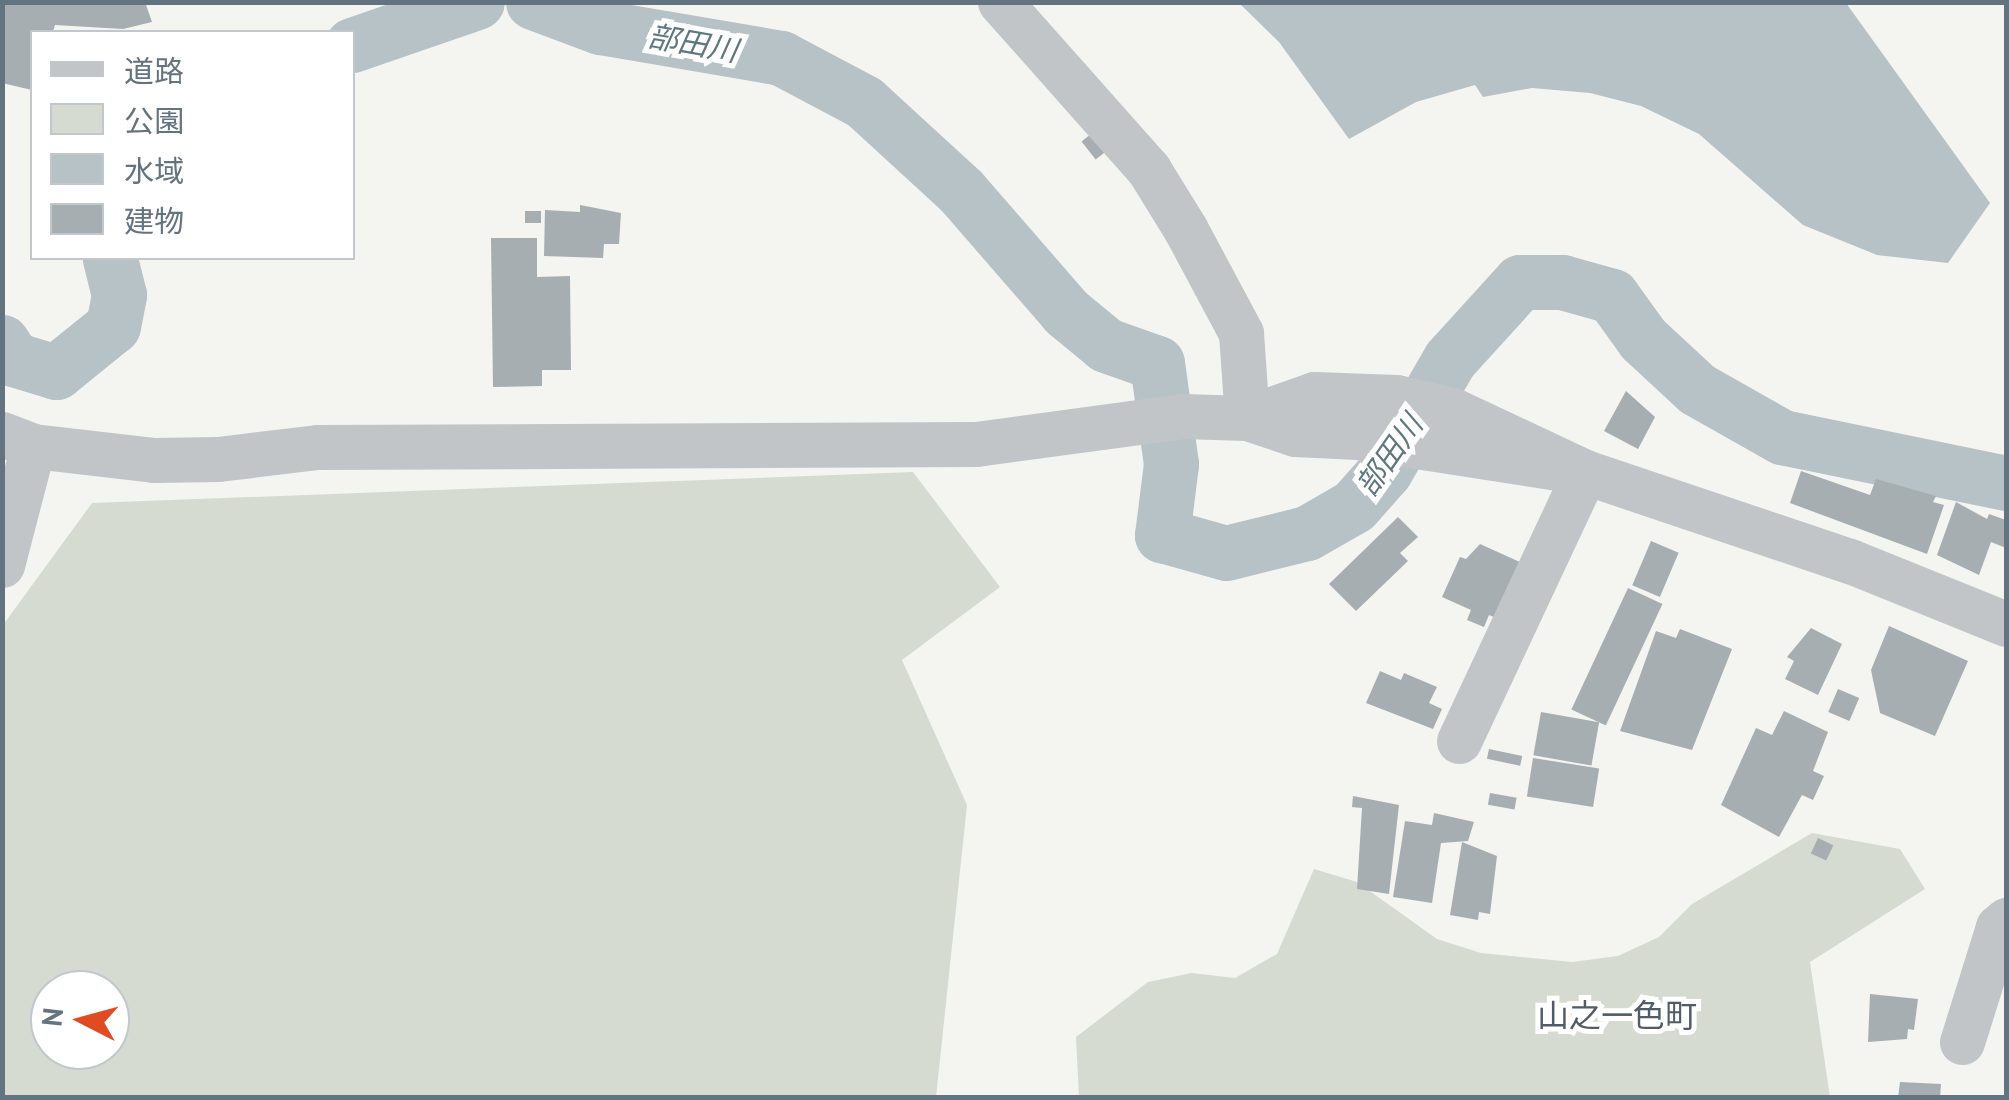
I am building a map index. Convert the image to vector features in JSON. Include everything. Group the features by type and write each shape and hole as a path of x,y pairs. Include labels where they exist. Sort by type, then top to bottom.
{"street":[{"path":"1000,2 1149,170 1186,230 1241,333 1247,418"},
{"path":"2,565 18,440 154,460 317,447 976,444 1161,419 1247,418 1314,394 1396,397 1448,429 1850,561 2006,624"},
{"path":"1247,418 1294,434 1358,436 1448,429"},
{"path":"1459,741 1585,472"},
{"path":"1962,1042 1998,927 2006,920"}],"green space":[{"path":"913,472 1000,587 902,660 967,805 936,1097 3,1097 3,625 92,503"},
{"path":"1812,833 1900,849 1925,889 1810,962 1830,1097 1079,1097 1076,1037 1148,982 1192,973 1235,978 1277,954 1314,869 1357,882 1437,939 1481,953 1572,962 1618,956 1659,937 1692,904"}],"water":[{"path":"1239,3 1846,3 1990,203 1948,263 1877,255 1803,225 1699,134 1641,106 1590,93 1532,88 1483,97 1475,85 1416,102 1349,139 1279,42"}],"building":[{"path":"2,2 145,2 152,22 123,29 55,25 54,30 30,30 30,90 2,83"},
{"path":"1091,134 1105,152 1096,160 1082,141"},
{"path":"580,205 621,213 619,244 604,244 603,258 544,256 545,210 580,212"},
{"path":"525,211 541,211 541,223 525,223"},
{"path":"491,238 537,238 537,277 570,276 571,370 542,370 542,386 493,387"},
{"path":"1626,391 1655,417 1638,449 1604,431"},
{"path":"1801,471 1870,495 1876,479 1936,496 1933,502 1944,505 1927,554 1790,503"},
{"path":"1956,502 1987,519 1989,514 2006,520 2006,548 1991,542 1979,575 1937,555"},
{"path":"1398,517 1418,537 1400,553 1408,561 1356,611 1329,584"},
{"path":"1651,541 1679,553 1660,597 1632,585"},
{"path":"1480,544 1522,563 1503,621 1489,615 1484,627 1467,620 1471,610 1442,597 1460,557 1466,559"},
{"path":"1628,588 1662,604 1606,726 1571,709"},
{"path":"1889,626 1968,661 1935,736 1880,713 1871,670"},
{"path":"1811,628 1842,644 1818,695 1785,679 1794,661 1787,657"},
{"path":"1680,629 1732,649 1692,750 1620,731 1656,631 1676,638"},
{"path":"1380,671 1401,680 1404,673 1437,687 1429,703 1442,709 1433,729 1366,703"},
{"path":"1838,689 1859,698 1849,721 1828,712"},
{"path":"1784,711 1828,732 1813,771 1824,776 1813,800 1802,795 1779,837 1721,805 1756,728 1772,735"},
{"path":"1541,712 1599,722 1591,766 1533,755"},
{"path":"1489,749 1522,756 1520,766 1487,759"},
{"path":"1533,758 1599,768 1593,807 1527,797"},
{"path":"1490,793 1517,798 1515,810 1488,805"},
{"path":"1353,796 1399,805 1389,894 1357,889 1362,808 1352,807"},
{"path":"1434,813 1474,822 1468,841 1441,843 1432,903 1393,897 1405,821 1432,825"},
{"path":"1818,838 1833,845 1826,861 1811,853"},
{"path":"1462,842 1497,856 1490,914 1479,912 1478,920 1450,915"},
{"path":"1870,994 1918,999 1914,1030 1908,1029 1907,1039 1868,1042"},
{"path":"1900,1082 1941,1084 1940,1098 1898,1098"}],"waterway":[{"name":"部田川","path":"355,44 477,2"},
{"name":"部田川","path":"533,2 600,27 781,58 864,102 961,191 1066,312 1106,345 1157,363 1171,464 1162,535 1226,553 1307,533 1354,506 1385,471 1450,359 1520,282 1562,282 1612,296 1643,339 1697,389 1782,437 2006,483"},
{"name":"部田川","path":"2,342 13,359 56,372 113,326 119,295 110,260"}],"district":[{"name":"山之一色町","path":"1617,1015"}]}
